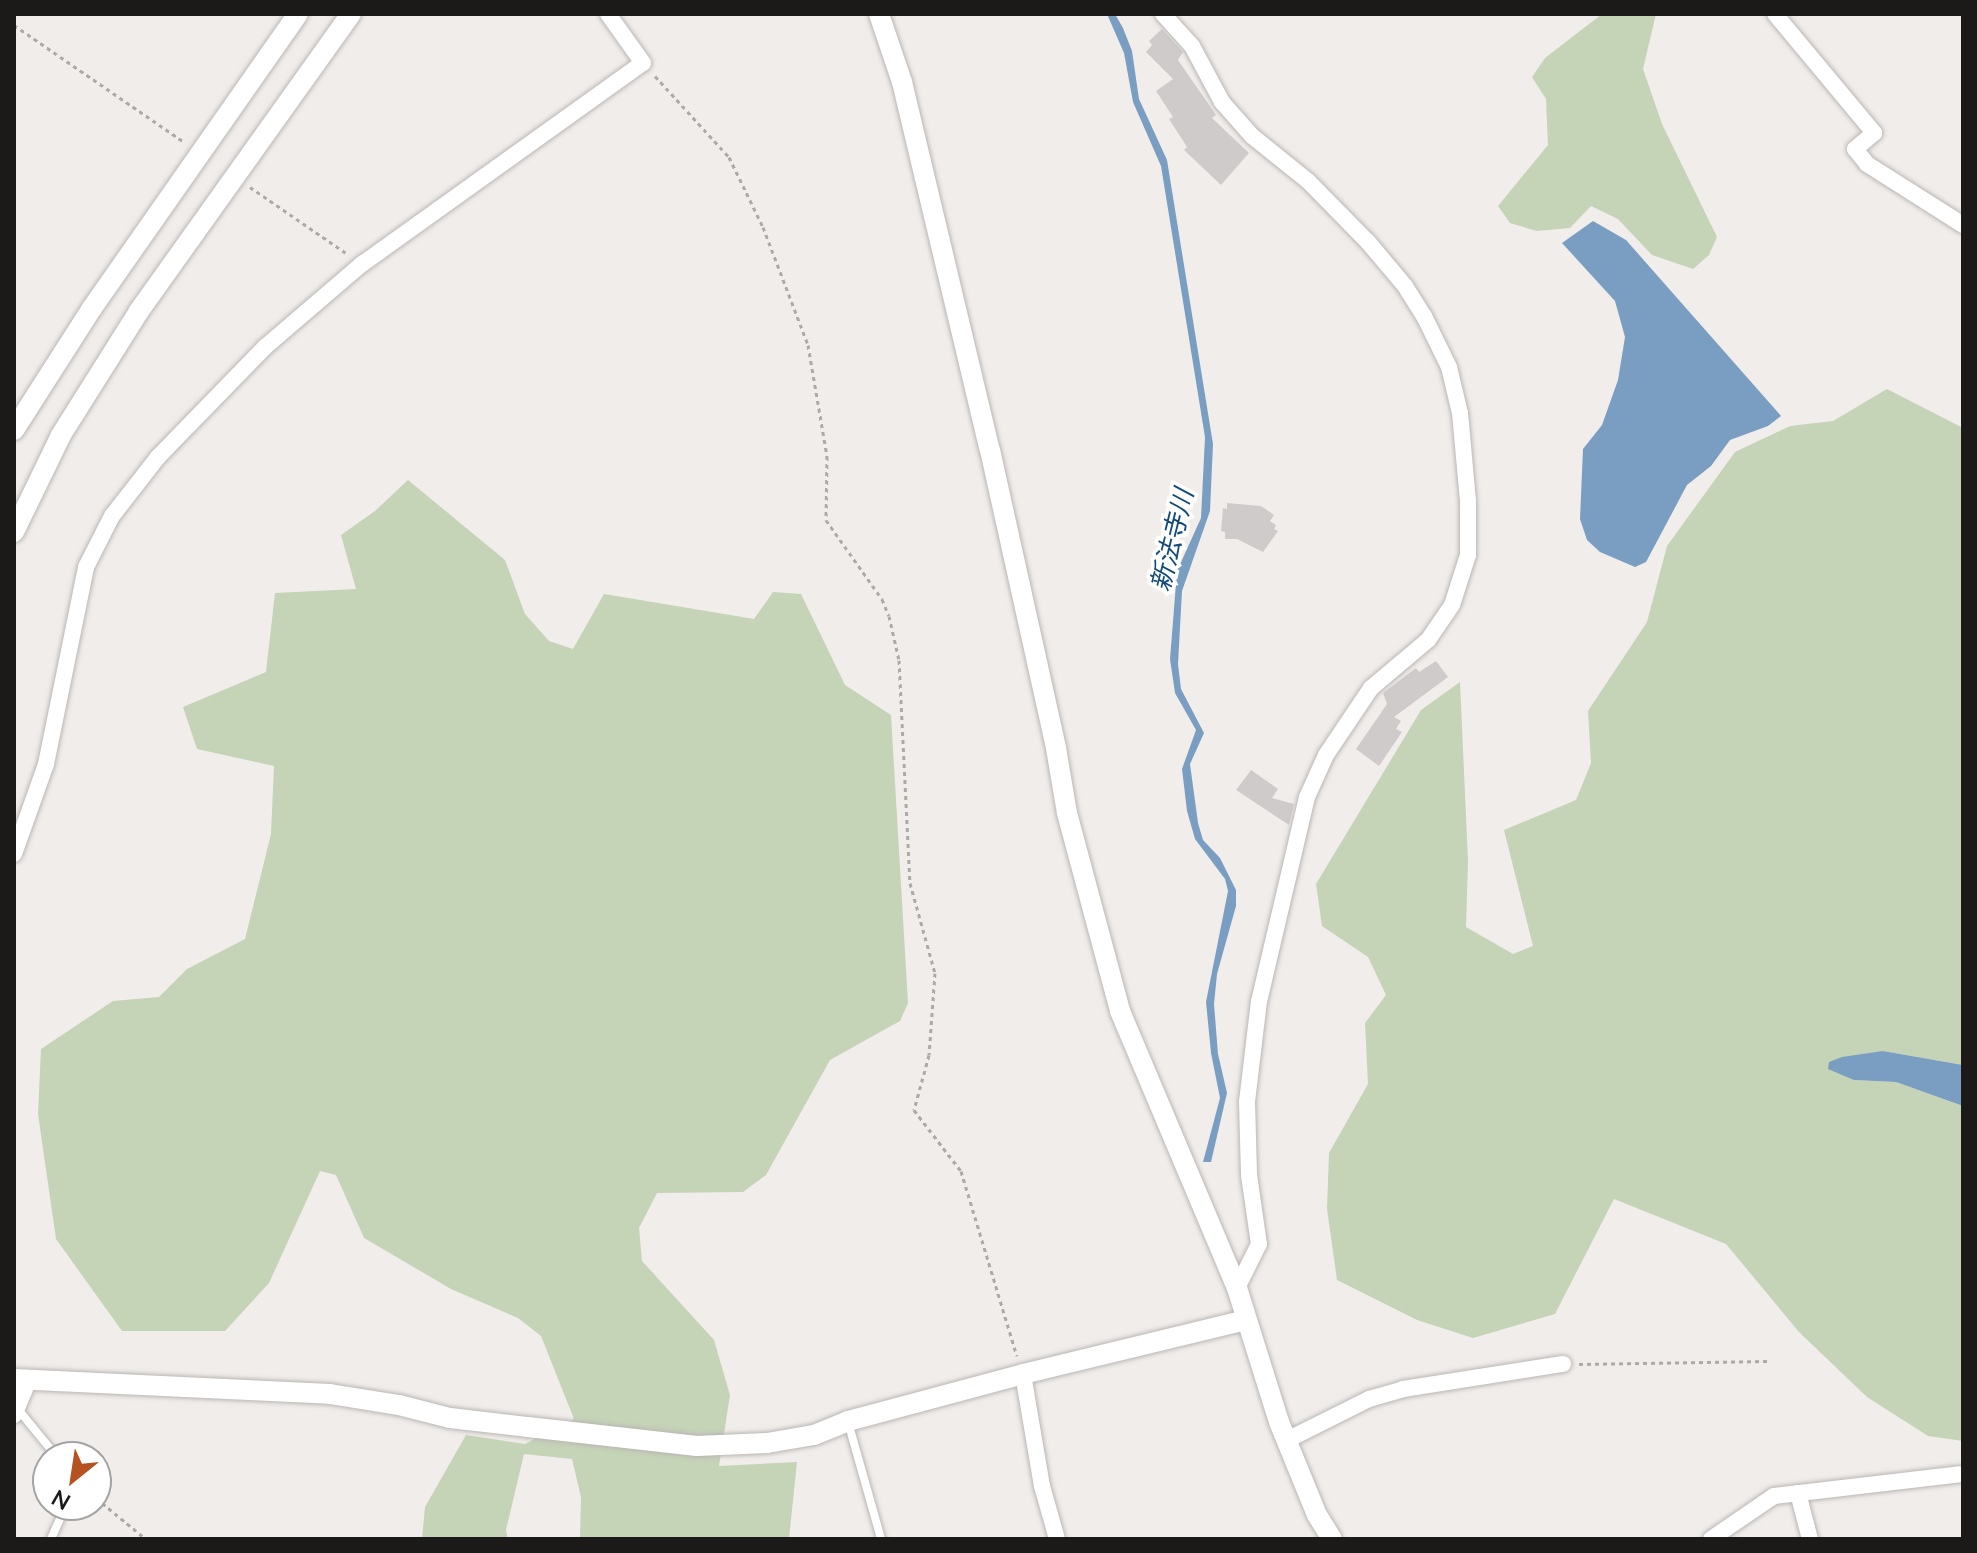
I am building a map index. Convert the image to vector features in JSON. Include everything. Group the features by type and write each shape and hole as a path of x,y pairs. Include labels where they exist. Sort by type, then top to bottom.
{"street":[{"path":"14,430 92,308 298,14"},
{"path":"14,532 61,435 139,311 351,14"},
{"path":"14,854 46,764 86,567 112,516 158,457 265,347 362,264 643,63 608,14"},
{"path":"879,14 902,82 990,450 1056,748 1067,813 1120,1011 1237,1288 1287,1440 1317,1515 1332,1539"},
{"path":"1163,14 1192,46 1222,102 1252,136 1308,181 1368,242 1405,286 1424,316 1449,367 1460,413 1468,501 1468,555 1452,605 1428,640 1371,688 1326,755 1307,797 1259,1001 1247,1102 1249,1175 1259,1244 1237,1288"},
{"path":"1775,14 1874,133 1855,149 1867,164 1963,225"},
{"path":"16,1412 22,1380 330,1394 399,1405 450,1418 697,1446 767,1443 814,1435 848,1421 1023,1374 1246,1320"},
{"path":"1287,1440 1369,1399 1403,1389 1563,1364"},
{"path":"1023,1374 1042,1486 1057,1539"},
{"path":"1711,1539 1774,1496 1960,1474"},
{"path":"1798,1493 1810,1539"}],"lane":[{"path":"16,1412 42,1441"},
{"path":"848,1421 881,1539"}],"path":[{"path":"643,63 729,157 763,227 808,345 827,456 826,520 882,599 889,616 899,660 910,883 935,973 929,1055 914,1110 961,1171 1023,1374"},
{"path":"1563,1364 1769,1361"},
{"path":"112,1511 146,1539"}],"green space":[{"path":"1602,14 1656,14 1643,69 1662,124 1717,237 1709,255 1693,269 1652,255 1618,219 1591,206 1570,228 1537,231 1510,223 1498,206 1548,145 1546,99 1532,77 1545,58"},
{"path":"1887,389 1963,428 1963,1065 1883,1051 1854,1080 1896,1082 1963,1106 1963,1441 1928,1436 1867,1397 1799,1332 1726,1244 1614,1199 1555,1314 1473,1338 1417,1320 1337,1280 1327,1209 1329,1153 1368,1084 1365,1023 1386,995 1368,957 1322,926 1316,884 1421,710 1460,682 1468,861 1466,927 1513,954 1533,946 1504,830 1576,800 1591,763 1588,711 1647,622 1667,546 1735,452 1790,426 1833,421"},
{"path":"408,480 505,560 525,614 549,641 573,649 604,594 754,619 773,592 801,594 845,685 891,715 908,1003 900,1021 830,1060 766,1175 743,1192 657,1193 639,1228 642,1261 714,1340 730,1395 719,1466 797,1462 789,1539 580,1539 581,1497 572,1459 524,1454 506,1530 508,1539 422,1539 425,1507 466,1435 525,1444 574,1419 541,1336 518,1318 451,1289 364,1238 336,1175 320,1171 269,1283 225,1331 122,1331 56,1239 38,1114 41,1049 113,1001 159,997 187,969 245,939 271,834 274,766 197,749 183,707 266,672 275,593 356,589 341,535 375,511"}],"water":[{"path":"1107,14 1115,14 1123,28 1132,51 1139,99 1167,160 1213,444 1210,511 1182,591 1178,664 1181,689 1204,733 1190,764 1198,823 1203,840 1220,858 1236,890 1236,906 1217,974 1214,1004 1218,1054 1227,1093 1211,1162 1203,1162 1220,1098 1211,1053 1206,1002 1228,891 1225,879 1195,839 1187,811 1182,769 1196,730 1175,693 1170,659 1177,571 1201,518 1205,437 1161,166 1133,102 1124,53"},
{"path":"1593,221 1626,240 1781,416 1768,426 1730,440 1711,466 1687,485 1646,562 1635,567 1600,552 1587,540 1580,519 1583,449 1602,425 1618,380 1625,337 1615,301 1562,243"},
{"path":"1883,1051 1963,1065 1963,1106 1896,1082 1854,1080 1828,1069 1829,1062 1842,1057"}],"building":[{"path":"1162,29 1183,52 1178,60 1216,115 1212,118 1249,153 1221,185 1184,150 1187,147 1169,119 1173,117 1156,91 1173,79 1146,52 1152,45 1149,41"},
{"path":"1227,503 1261,506 1274,515 1270,521 1278,531 1263,552 1237,539 1225,539 1225,532 1221,531 1223,508 1227,509"},
{"path":"1436,661 1448,677 1394,717 1401,721 1396,729 1402,732 1379,766 1356,749 1387,704 1383,693 1416,668 1419,672"},
{"path":"1251,770 1278,789 1272,798 1294,804 1289,825 1236,790"}],"water label":[{"name":"新法寺川","path":"1172,540"}]}
